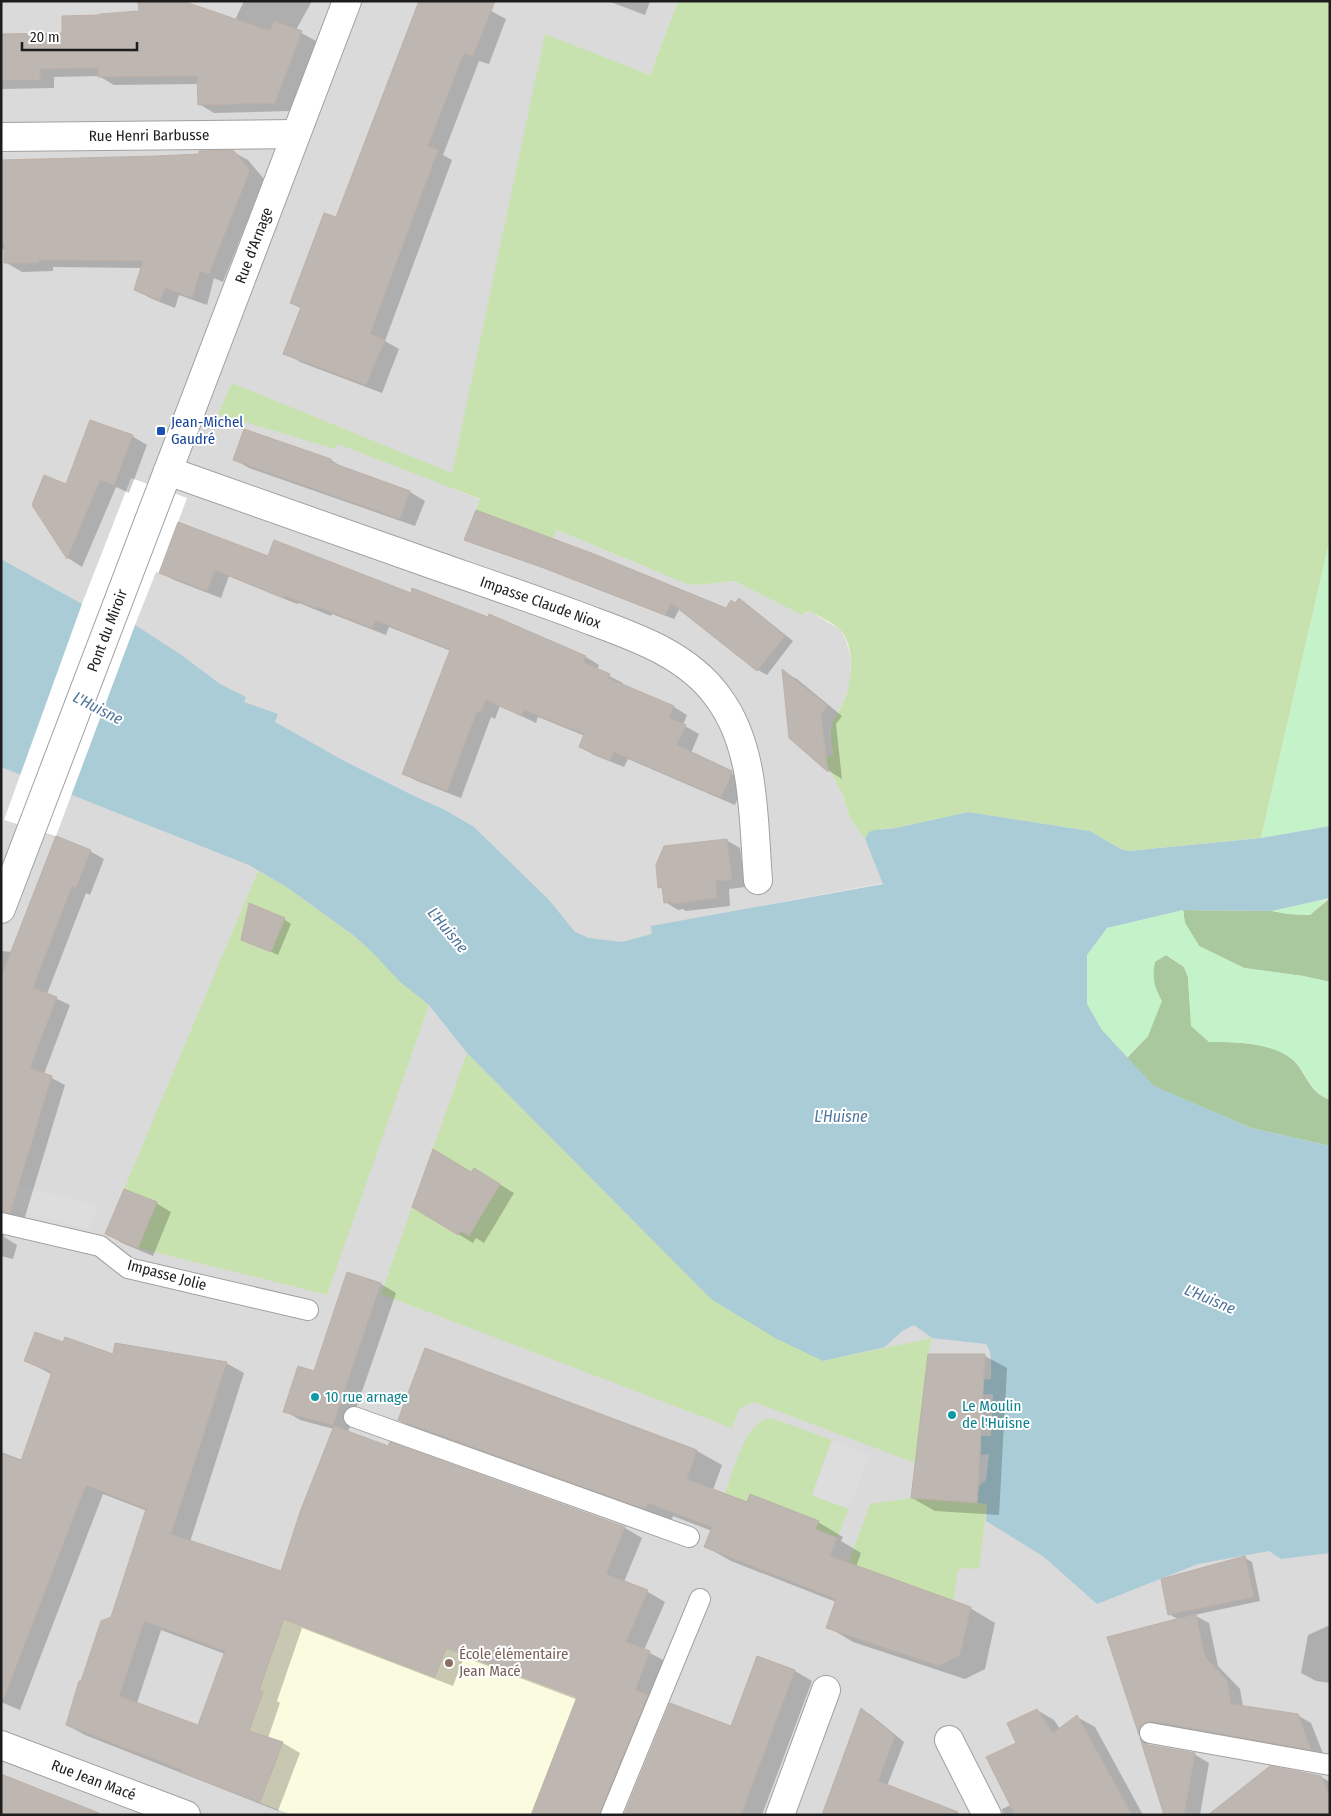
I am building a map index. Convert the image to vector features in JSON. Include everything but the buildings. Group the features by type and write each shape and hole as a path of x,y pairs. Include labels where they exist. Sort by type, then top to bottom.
{"street":[{"name":"Rue d'Arnage","path":"165,480 347,1"},
{"name":"Rue Henri Barbusse","path":"1,137 296,134"},
{"name":"Pont du Miroir","path":"1,909 165,480"},
{"name":"Impasse Claude Niox","path":"165,480 588,620 649,644 690,668 719,697 741,739 748,768 758,880"},
{"path":"780,1815 826,1690"},
{"path":"949,1740 987,1815"},
{"name":"Rue Jean Macé","path":"1,1745 186,1815"}],"lane":[{"name":"Impasse Jolie","path":"1,1223 100,1246 128,1268 308,1310"},
{"path":"354,1417 689,1537"},
{"path":"611,1815 700,1599"},
{"path":"1150,1733 1330,1765"}],"shaded area":[{"path":"1,1 678,1 650,75 569,44 449,487 481,500 476,509 553,539 557,530 648,568 697,585 734,581 804,615 809,611 840,630 846,641 851,659 850,683 830,733 833,755 823,758 843,795 850,818 865,839 883,883 761,906 1330,1315 1330,1815 1,1815"},
{"path":"9,1182 98,1205 89,1229 1,1207"},
{"path":"832,1440 870,1455 849,1509 812,1495"},
{"name":"École élémentaire Jean Macé","path":"298,1520 650,1651 587,1815 292,1815 181,1772 216,1676 244,1685"}],"green space":[{"path":"678,1 1330,1 1330,539 1261,838 1129,851 1121,849 1090,831 968,812 896,828 881,829 865,839 850,818 843,795 823,758 833,755 831,728 846,695 851,665 851,655 845,636 832,624 809,611 802,615 734,581 697,585 687,584 557,530 553,539 476,510 480,499 338,444 335,449 218,414 232,383 452,473 545,34 650,75"},
{"path":"1330,539 1330,826 1261,838"},
{"path":"258,871 288,888 353,935 399,981 429,1005 327,1295 138,1248 157,1202 124,1189"},
{"path":"1330,898 1330,982 1303,976 1244,968 1199,946 1185,923 1183,910 1272,911 1310,915"},
{"path":"1327,899 1310,915 1272,911"},
{"path":"1183,910 1185,923 1199,946 1244,968 1303,976 1330,982 1330,1100 1311,1085 1297,1064 1279,1051 1244,1043 1209,1042 1191,1026 1188,977 1184,967 1166,955 1155,962 1154,982 1162,1001 1148,1036 1127,1057 1102,1030 1087,1004 1087,955 1107,928"},
{"path":"1166,955 1184,967 1188,977 1190,1007 1209,1042 1244,1043 1279,1051 1297,1064 1318,1094 1330,1100 1330,1146 1251,1128 1153,1086 1127,1058 1148,1036 1153,1020 1155,989 1152,974 1155,961"},
{"path":"467,1053 711,1299 823,1361 932,1338 928,1354 915,1463 754,1402 739,1409 732,1428 381,1294"},
{"path":"765,1419 774,1419 832,1440 812,1495 849,1509 837,1538 815,1529 818,1521 747,1502 725,1494 735,1463 745,1441 757,1424"},
{"path":"911,1498 987,1504 979,1569 961,1568 958,1570 952,1610 846,1570 870,1504"}],"water":[{"name":"L'Huisne","path":"1,559 82,604 135,625 180,654 220,684 246,697 244,702 278,714 275,722 346,762 443,809 474,827 549,900 575,932 589,938 622,942 652,934 651,926 883,884 865,839 869,832 968,812 1090,831 1121,849 1129,851 1261,838 1330,826 1330,898 1272,911 1183,910 1107,928 1087,955 1087,1004 1102,1030 1154,1086 1251,1128 1330,1146 1330,1553 1281,1559 1269,1551 1198,1564 1097,1604 1044,1557 986,1521 987,1504 977,1503 979,1486 986,1480 989,1454 981,1455 981,1436 991,1436 993,1394 973,1395 974,1381 991,1379 991,1356 986,1344 932,1338 914,1325 902,1331 885,1347 823,1361 775,1338 711,1299 467,1053 429,1005 399,981 353,935 288,888 249,865 1,767"}],"pier":[{"path":"131,478 187,498 159,573 156,572 135,625 56,836 4,820 82,604"}],"place":[{"name":"Jean-Michel Gaudré","path":"161,431"},
{"name":"10 rue arnage","path":"315,1397"},
{"name":"Le Moulin de l'Huisne","path":"952,1415"},
{"name":"École élémentaire Jean Macé","path":"449,1663"}]}
